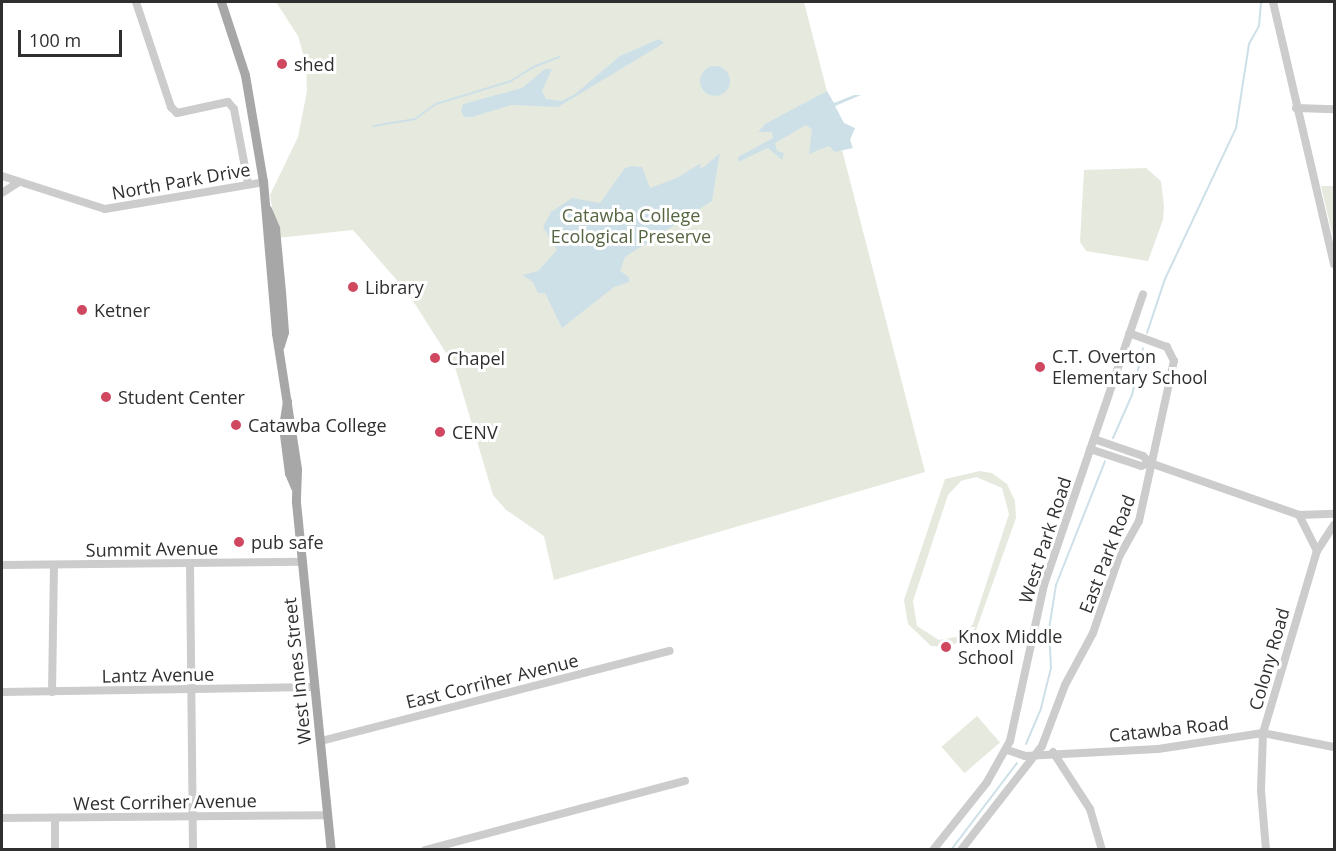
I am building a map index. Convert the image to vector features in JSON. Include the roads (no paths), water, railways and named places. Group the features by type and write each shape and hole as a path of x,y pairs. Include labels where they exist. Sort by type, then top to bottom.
{"main road":[{"name":"West Innes Street","path":"221,2 245,75 264,182 265,204 275,228 284,332 280,345 331,849"}],"street":[{"path":"136,2 171,107 177,113 228,102 234,109 248,183"},
{"path":"1273,2 1296,108 1335,264"},
{"path":"1296,108 1335,109"},
{"name":"North Park Drive","path":"2,176 105,209 264,182"},
{"path":"2,193 19,182"},
{"name":"West Park Road","path":"933,849 987,782 1006,750 1024,694 1044,585 1143,294"},
{"name":"East Park Road","path":"961,849 1036,756 1065,686 1088,646 1119,557 1139,522 1174,357 1167,347 1129,333"},
{"path":"1094,439 1143,456 1150,463 1299,515 1335,514"},
{"path":"1090,449 1142,466 1150,463"},
{"path":"1299,515 1317,551"},
{"name":"Colony Road","path":"1266,849 1263,733 1317,551 1335,525"},
{"name":"Summit Avenue","path":"2,565 303,562"},
{"path":"190,564 193,849"},
{"path":"52,692 54,565"},
{"name":"East Corriher Avenue","path":"321,741 670,651"},
{"name":"Lantz Avenue","path":"2,692 314,687"},
{"name":"Catawba Road","path":"1006,750 1036,756 1053,752 1158,749 1263,733 1335,747"},
{"path":"1053,752 1090,810 1102,849"},
{"path":"425,849 685,781"},
{"name":"West Corriher Avenue","path":"2,818 328,815"},
{"path":"55,819 55,849"}],"waterway":[{"path":"1147,333 1165,279 1236,128 1249,44 1259,26 1261,2"},
{"path":"373,126 415,119 436,104 511,81 533,67 559,57"},
{"path":"1113,438 1132,395 1143,348"},
{"path":"1026,744 1041,708 1051,668 1049,629 1056,585 1105,461"},
{"path":"951,850 1017,763"}],"place":[{"name":"shed","path":"282,64"},
{"name":"Library","path":"353,287"},
{"name":"Ketner","path":"82,310"},
{"name":"Chapel","path":"435,358"},
{"name":"C.T. Overton Elementary School","path":"1040,367"},
{"name":"Student Center","path":"106,397"},
{"name":"Catawba College","path":"236,425"},
{"name":"CENV","path":"440,432"},
{"name":"pub safe","path":"239,542"},
{"name":"Knox Middle School","path":"946,647"}],"park label":[{"name":"Catawba College Ecological Preserve","path":"631,226"}]}
